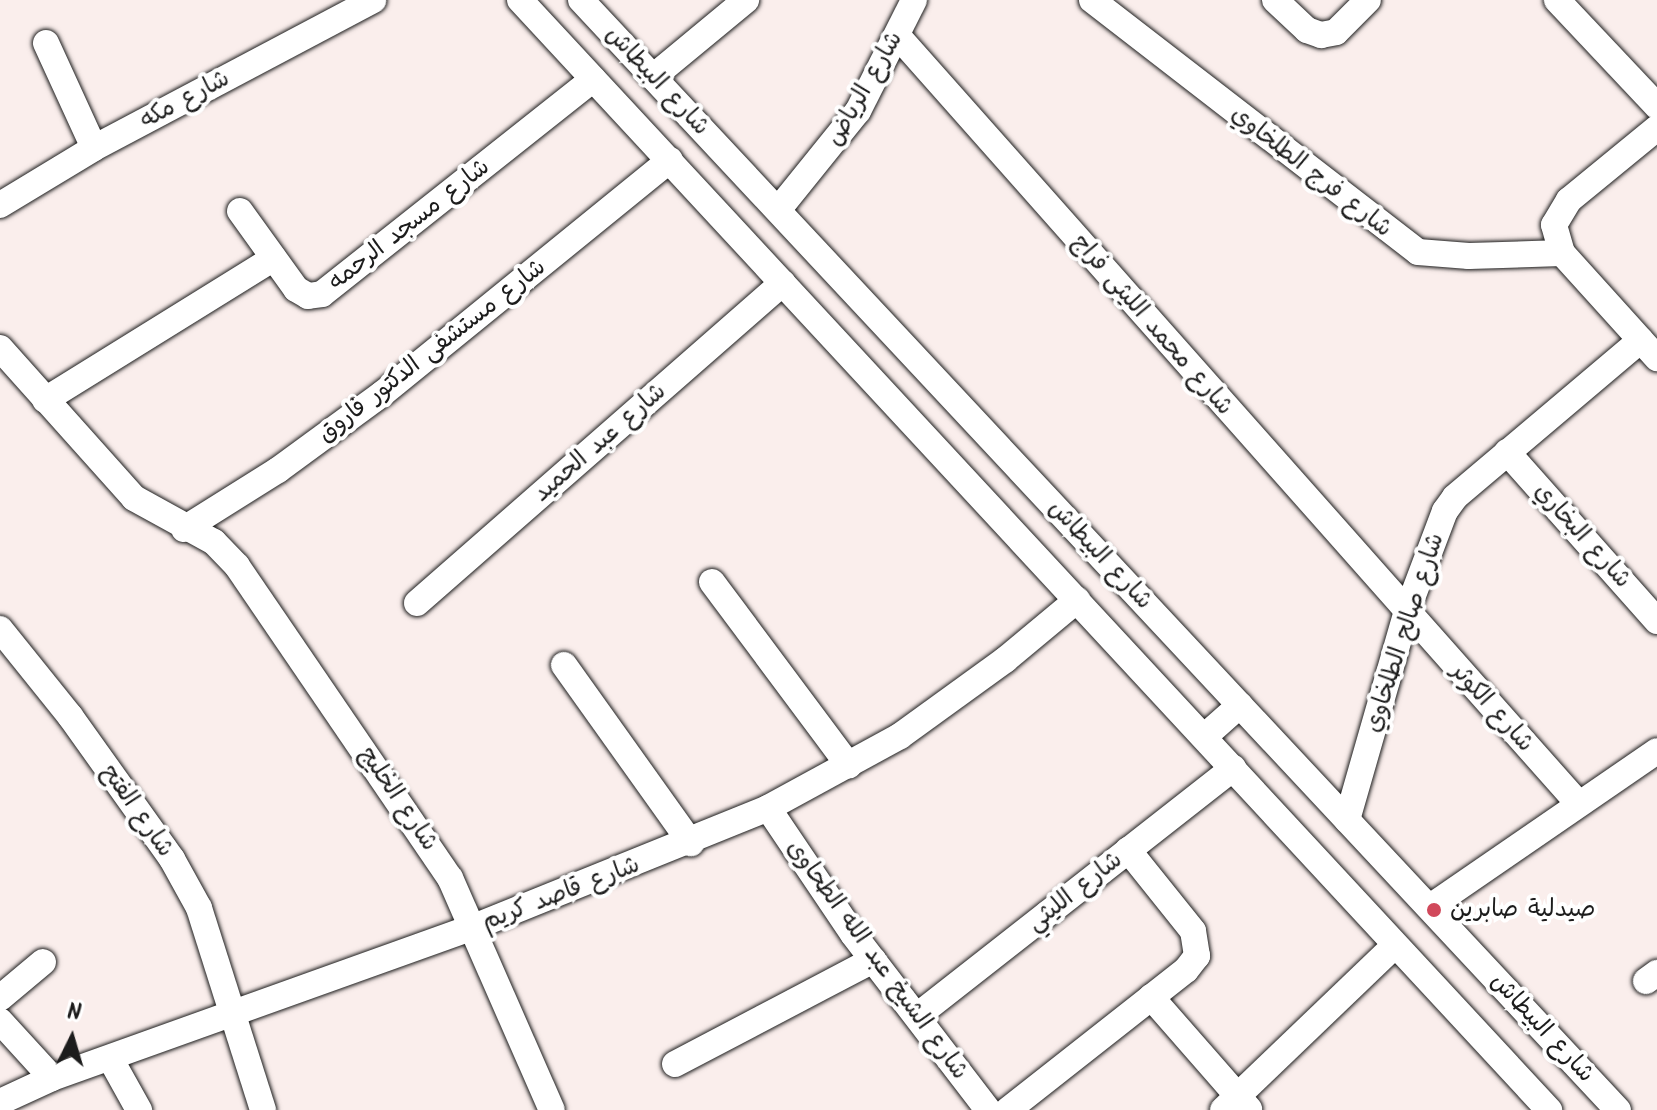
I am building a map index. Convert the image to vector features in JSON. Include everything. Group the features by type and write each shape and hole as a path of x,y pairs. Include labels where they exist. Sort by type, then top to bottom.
{"street":[{"name":"شارع مكه","path":"0,205 94,148 373,0"},
{"name":"شارع البيطاش","path":"520,0 1233,768 1395,945 1536,1106"},
{"name":"شارع البيطاش","path":"581,0 1618,1110"},
{"path":"653,77 746,0"},
{"name":"شارع الرياض","path":"778,210 858,111 914,0"},
{"name":"شارع فرج الطلخاوي","path":"1092,0 1418,252 1469,256 1562,253"},
{"path":"1275,0 1307,30 1321,35 1342,27 1368,0"},
{"path":"1557,0 1657,106"},
{"name":"شارع محمد الليثى فراج","path":"897,35 1406,614"},
{"path":"46,43 94,148"},
{"name":"شارع مسجد الرحمه","path":"240,211 301,294 322,294 593,79"},
{"path":"1649,349 1562,253 1554,225 1559,211 1657,128"},
{"name":"شارع مستشفى الدكتور فاروق","path":"184,529 278,470 382,394 670,160"},
{"path":"45,400 274,258"},
{"name":"شارع عبد الحميد","path":"417,603 783,283"},
{"name":"شارع الخليج","path":"0,348 134,498 184,529 214,542 237,566 421,831 474,927 552,1110"},
{"name":"شارع صالح الطلخاوي","path":"1347,820 1406,614 1445,511 1507,452 1649,349"},
{"name":"شارع البخاري","path":"1507,452 1657,621"},
{"path":"712,582 849,766"},
{"name":"شارع قاصد كريم","path":"0,1102 52,1078 474,927 691,843 768,808 849,766 949,703 1077,600"},
{"name":"شارع الكوثر","path":"1406,614 1578,803"},
{"name":"شارع الفتح","path":"0,629 172,859 210,932 263,1110"},
{"path":"564,665 691,843"},
{"path":"1204,737 1240,705"},
{"path":"1430,907 1657,751"},
{"name":"شارع الليثي","path":"917,1016 1233,768"},
{"name":"شارع الشيخ عبد الله الطحاوى","path":"768,808 873,960 988,1110"},
{"path":"1008,1110 1193,964 1199,947 1193,931 1128,850"},
{"path":"1151,997 1237,1106 1395,945"},
{"path":"675,1064 873,960"},
{"path":"0,998 43,962"},
{"path":"0,1021 52,1078"},
{"path":"110,1058 139,1110"}],"place":[{"name":"صيدلية صابرين","path":"1434,910"}]}
